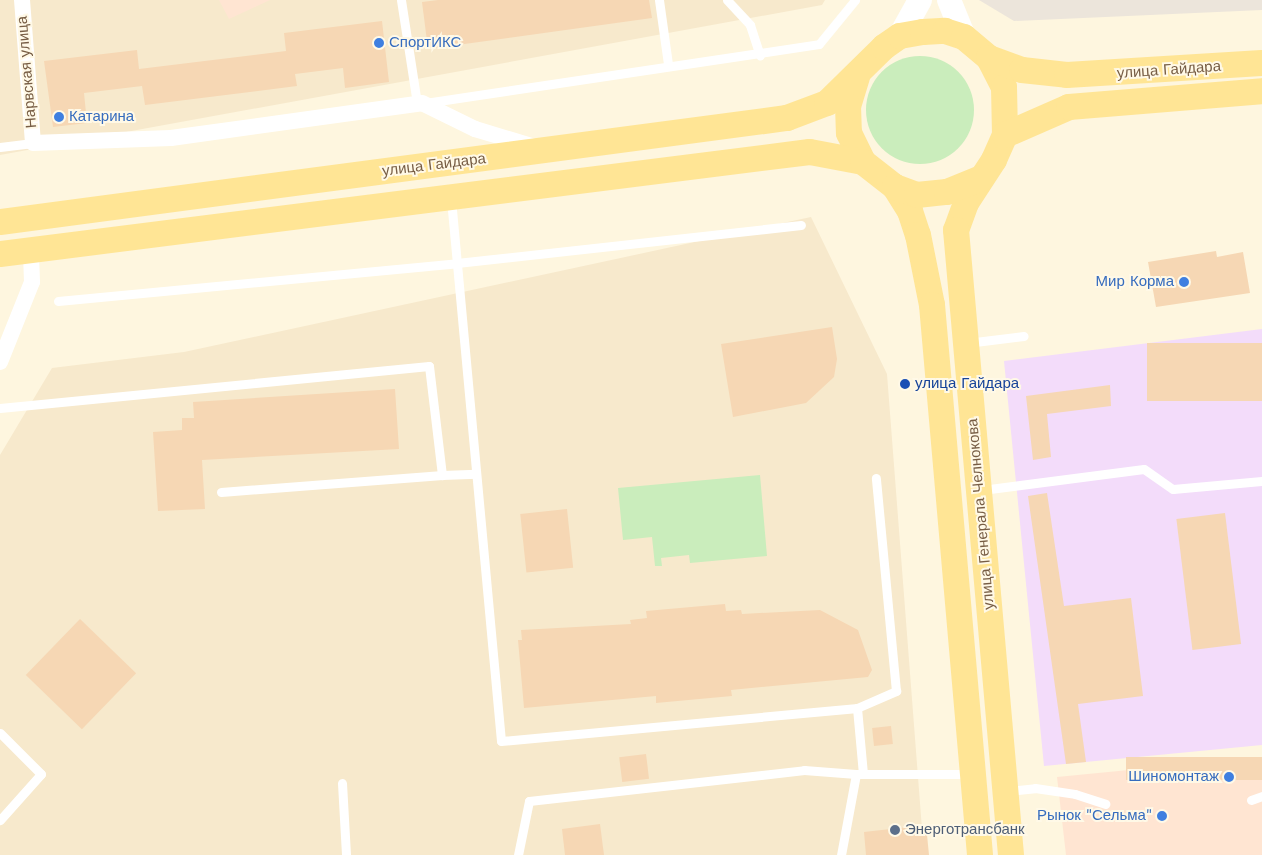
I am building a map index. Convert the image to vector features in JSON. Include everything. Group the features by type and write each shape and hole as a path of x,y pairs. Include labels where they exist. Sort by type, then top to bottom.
{"main road":[{"path":"900,36 920,0"},
{"path":"949,0 964,37"},
{"name":"улица Гайдара","path":"0,222 551,151 787,118 828,104 857,77 884,47 900,36 946,31 964,37 989,58 1022,70 1067,75 1262,63"},
{"name":"улица Гайдара","path":"0,254 451,199 770,155 810,152 863,162 895,187 917,195 947,192 980,179 994,160 1005,135 1004,87 989,58"},
{"name":"улица Гайдара","path":"857,77 848,106 850,133 863,162"},
{"name":"улица Гайдара","path":"1005,135 1069,107 1262,91"},
{"name":"улица Генерала Челнокова","path":"980,179 956,230 1011,855"},
{"name":"улица Генерала Челнокова","path":"895,187 910,211 918,235 932,305 980,855"}],"street":[{"name":"Нарвская улица","path":"22,0 33,143"},
{"path":"33,143 171,138 420,103 483,132 551,151"},
{"path":"0,362 32,282 31,251"}],"lane":[{"path":"401,0 420,103 668,64 760,55 819,44 855,0"},
{"path":"659,0 668,64"},
{"path":"728,0 750,25 760,55"},
{"path":"0,147 33,143"},
{"path":"451,199 501,741 857,708 896,691 876,478"},
{"path":"58,301 457,263 801,225"},
{"path":"967,343 1024,336"},
{"path":"0,408 430,366 442,475"},
{"path":"979,490 1144,469 1173,489 1262,482"},
{"path":"222,492 476,474"},
{"path":"841,855 860,774 857,708"},
{"path":"0,733 41,774 0,820"},
{"path":"518,855 529,801 804,770 860,774 972,774"},
{"path":"342,783 346,855"},
{"path":"1006,791 1036,788 1075,794 1105,804"},
{"path":"1252,800 1262,796"}],"shaded area":[{"path":"0,0 825,0 822,5 0,155"},
{"path":"219,0 270,0 229,19"},
{"path":"979,0 1262,0 1262,10 1014,21"},
{"path":"811,217 887,374 924,855 0,855 0,455 52,368 184,352"},
{"path":"1262,329 1262,745 1044,766 1004,361"},
{"name":"Рынок \"Сельма\"","path":"1262,757 1262,855 1066,855 1057,777"}],"green space":[{"path":"920,56 941,60 958,72 970,89 974,110 970,131 958,148 941,160 920,164 899,160 882,148 870,131 866,110 870,89 882,72 899,60"},
{"path":"760,475 767,556 690,563 689,555 661,558 662,566 655,566 652,537 623,540 618,488"}],"building":[{"path":"438,0 649,0 652,18 428,49 422,2"},
{"path":"382,21 389,82 345,88 343,68 295,74 297,86 145,105 142,86 84,93 87,123 53,127 44,61 137,50 139,69 286,51 284,33"},
{"path":"1216,251 1217,257 1243,252 1250,293 1156,307 1148,262"},
{"path":"832,327 837,359 834,377 806,403 733,417 721,344"},
{"path":"1147,343 1262,343 1262,401 1147,401"},
{"path":"1110,385 1111,406 1047,414 1051,457 1033,460 1026,396"},
{"path":"395,389 399,449 202,460 205,509 158,511 153,432 182,430 182,418 194,418 193,402"},
{"path":"1047,493 1064,606 1131,598 1143,696 1078,704 1086,762 1066,764 1028,496"},
{"path":"567,509 573,568 526,573 520,514"},
{"path":"1225,513 1241,644 1192,650 1176,519"},
{"path":"725,604 726,611 741,610 742,614 820,610 858,630 872,670 868,677 731,690 732,696 656,703 656,696 524,708 518,640 522,640 521,630 631,624 630,620 647,618 646,611"},
{"path":"80,619 136,673 82,729 26,675"},
{"path":"891,726 893,744 874,746 872,728"},
{"path":"646,754 649,779 622,782 619,757"},
{"path":"1126,757 1262,757 1262,780 1126,780"},
{"path":"600,824 604,855 565,855 562,829"},
{"path":"926,825 929,855 866,855 864,832"}],"place":[{"name":"СпортИКС","path":"379,43"},
{"name":"Катарина","path":"59,117"},
{"name":"Мир Корма","path":"1184,282"},
{"name":"улица Гайдара","path":"905,384"},
{"name":"Шиномонтаж","path":"1229,777"},
{"name":"Рынок \"Сельма\"","path":"1162,816"},
{"name":"Энерготрансбанк","path":"895,830"}]}
